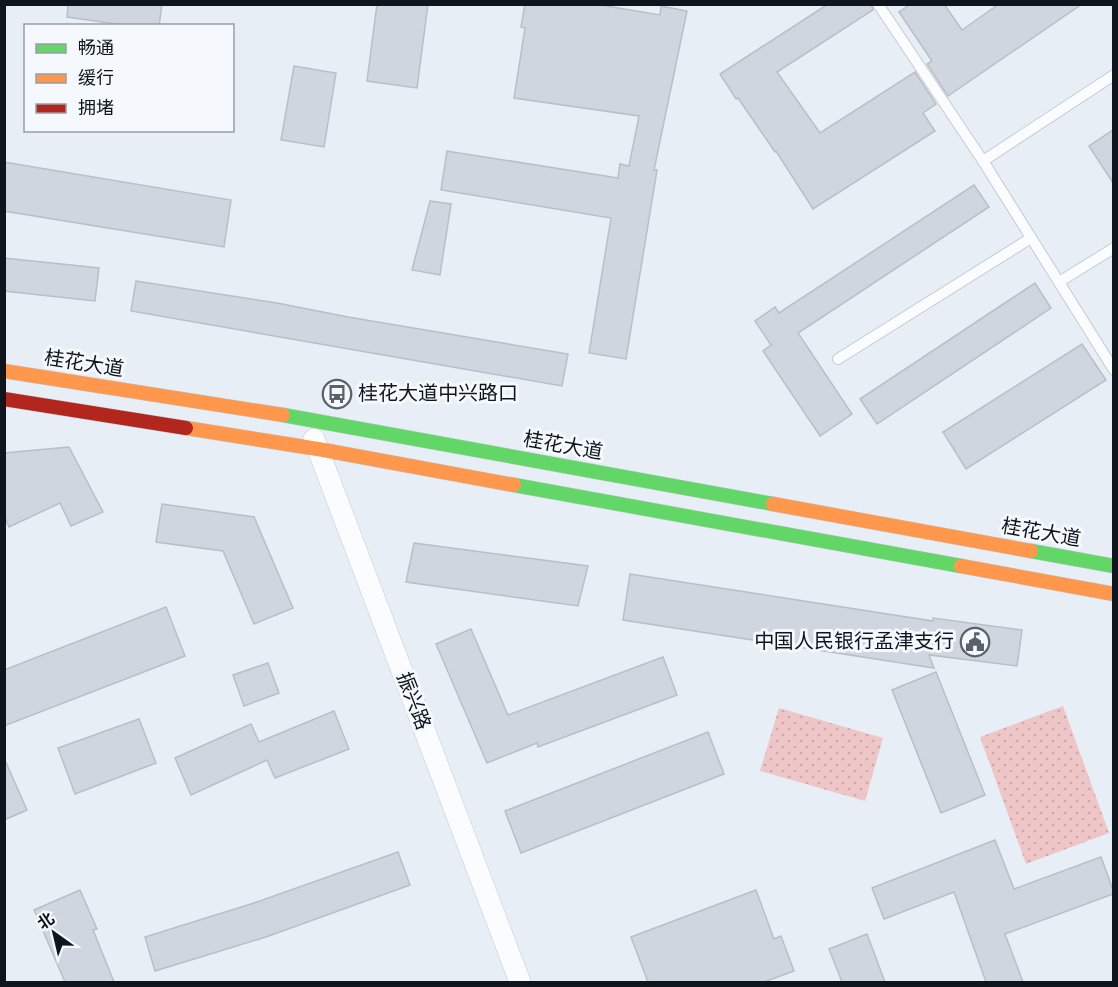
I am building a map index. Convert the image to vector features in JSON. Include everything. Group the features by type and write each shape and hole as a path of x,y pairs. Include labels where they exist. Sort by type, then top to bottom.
{"main road":[{"name":"桂花大道","path":"4,371 307,419 1113,566"},
{"path":"4,399 318,449 1113,594"}],"street":[{"name":"振兴路","path":"307,419 520,982"}],"lane":[{"path":"878,4 983,160 1113,370"},
{"path":"983,160 1113,75"},
{"path":"838,359 1031,238"},
{"path":"1059,282 1113,248"}],"shaded area":[{"path":"1063,706 1109,833 1026,864 980,737"},
{"path":"779,708 883,738 865,801 760,771"}],"building":[{"path":"68,4 162,4 159,24 117,24 67,17"},
{"path":"377,4 428,4 417,88 367,81"},
{"path":"525,4 594,4 660,15 661,6 687,11 654,170 657,170 626,359 589,353 611,218 441,190 447,151 618,178 620,164 629,166 639,116 514,98 525,28 521,27"},
{"path":"828,4 871,4 873,10 777,72 820,133 915,72 936,104 923,113 935,131 813,209 776,151 720,74"},
{"path":"911,4 944,4 962,30 999,4 1082,4 948,96 927,64 932,61 899,12"},
{"path":"294,66 336,73 324,147 281,140"},
{"path":"1113,130 1113,183 1089,146"},
{"path":"4,162 231,200 224,247 4,211"},
{"path":"974,185 989,207 798,333 852,414 820,436 763,351 771,345 755,321 775,307 779,313"},
{"path":"430,201 451,204 440,275 412,270"},
{"path":"4,258 99,268 95,301 4,291"},
{"path":"136,281 277,303 568,354 562,386 131,311"},
{"path":"1035,283 1051,308 877,424 860,399"},
{"path":"1082,344 1106,380 966,469 943,432"},
{"path":"69,447 103,512 71,526 60,503 9,527 4,516 4,453"},
{"path":"162,504 254,517 293,608 254,624 223,551 156,542"},
{"path":"414,543 588,566 578,606 406,582"},
{"path":"630,574 933,621 933,618 1022,630 1017,666 929,655 934,668 623,620"},
{"path":"166,607 185,656 4,726 4,670"},
{"path":"471,629 508,715 663,657 677,695 538,747 537,743 487,763 436,644"},
{"path":"268,663 279,693 244,706 233,675"},
{"path":"936,672 985,795 941,813 892,690"},
{"path":"334,711 349,749 275,778 267,760 191,795 175,758 251,724 259,742"},
{"path":"139,719 156,763 75,794 58,748"},
{"path":"708,732 724,774 521,853 505,811"},
{"path":"4,758 27,810 4,820"},
{"path":"995,840 1014,889 1101,857 1113,890 1113,894 1005,934 1023,982 986,982 954,892 884,919 872,888"},
{"path":"398,852 410,885 266,937 155,971 145,937 254,903"},
{"path":"80,890 97,929 93,930 114,982 65,982 34,910"},
{"path":"756,890 774,939 781,936 794,971 764,982 648,982 631,937"},
{"path":"867,934 885,982 842,982 829,949"}],"traffic: fast":[{"path":"283,415 773,504"},
{"path":"514,485 961,566"},
{"path":"1031,551 1114,566"}],"traffic: slow":[{"path":"4,371 283,415"},
{"path":"186,428 318,449 514,485"},
{"path":"773,504 1031,551"},
{"path":"961,566 1114,594"}],"traffic: jam":[{"path":"4,399 186,428"}],"place":[{"name":"桂花大道中兴路口","path":"337,394"},
{"name":"中国人民银行孟津支行","path":"975,642"}]}
